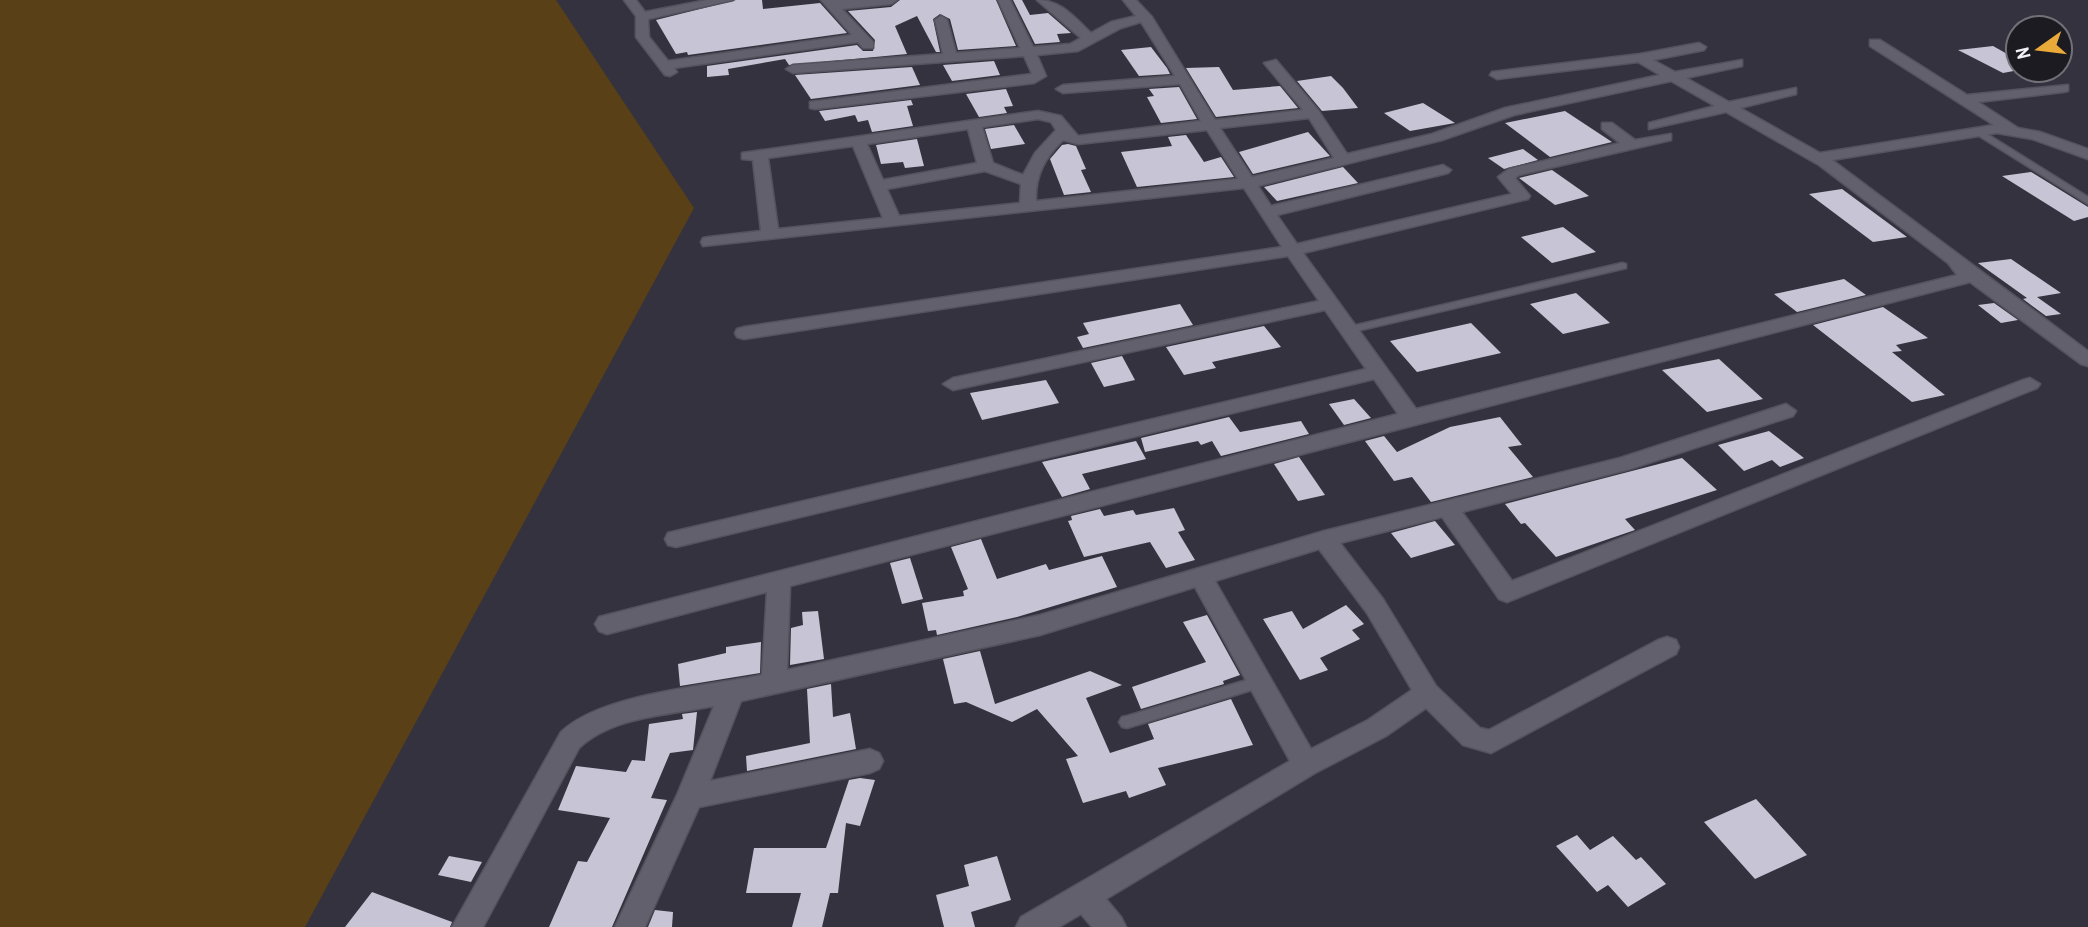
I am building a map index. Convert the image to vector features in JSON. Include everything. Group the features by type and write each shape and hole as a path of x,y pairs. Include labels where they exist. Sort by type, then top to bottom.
{"street":[{"path":"630,0 642,16 643,37 667,69 862,38"},
{"path":"642,16 727,0"},
{"path":"830,3 891,0"},
{"path":"815,105 1034,79 1039,76 1038,72 1004,0"},
{"path":"1043,0 1059,10 1091,41"},
{"path":"1129,0 1146,17 1211,125 1329,304 1411,417"},
{"path":"830,3 882,61"},
{"path":"793,69 1073,48 1091,41 1116,25 1146,17"},
{"path":"941,19 950,56"},
{"path":"1875,43 2012,130"},
{"path":"1497,75 1640,58 1699,47"},
{"path":"1640,58 1823,162 2088,360"},
{"path":"1271,63 1312,113 1344,161"},
{"path":"709,242 1249,183 1437,137 1510,111 1737,63"},
{"path":"1063,89 1184,80"},
{"path":"1963,100 2063,88"},
{"path":"744,333 1294,250 1511,200 1522,196 1507,181 1506,177 1514,172 1631,144 1727,107 1791,91"},
{"path":"770,235 753,155 1038,115 1056,119 1070,139 1078,140 1312,113"},
{"path":"973,123 986,166"},
{"path":"1607,126 1631,144"},
{"path":"1823,162 1826,156 1979,132 2012,130 2035,135 2088,154"},
{"path":"1028,207 1026,181 1043,151 1063,132"},
{"path":"858,140 893,222"},
{"path":"878,187 986,166 1026,181"},
{"path":"1268,212 1443,170"},
{"path":"607,624 1411,417 1956,283 1965,278 1966,271"},
{"path":"953,384 1329,304"},
{"path":"676,539 1378,372"},
{"path":"1447,508 1507,593 2030,384"},
{"path":"467,927 570,740 585,726 607,716 732,692 1040,625 1325,539 1623,464 1786,411"},
{"path":"1325,539 1375,606 1427,693 1472,737 1491,742 1667,647"},
{"path":"1201,577 1306,765"},
{"path":"774,683 779,579"},
{"path":"630,927 690,797 732,692"},
{"path":"1031,927 1306,765 1377,728 1427,693"},
{"path":"690,797 870,761"},
{"path":"1085,897 1111,927"}],"lane":[{"path":"1979,132 2088,201"},
{"path":"1348,330 1622,266"},
{"path":"1127,722 1260,682"}],"shaded area":[{"path":"0,0 556,0 694,208 305,927 0,927"}],"building":[{"path":"736,0 762,0 763,9 820,3 847,33 688,55 687,52 676,54 656,20"},
{"path":"900,0 996,0 1016,46 958,50 950,19 940,14 933,19 940,52 936,52 917,16 895,26 907,54 789,65 785,59 728,69 729,75 707,77 707,66 857,45 863,51 873,51 875,40 848,11 891,7"},
{"path":"1013,0 1022,0 1030,15 1048,13 1071,33 1057,34 1060,42 1035,44"},
{"path":"1993,46 2004,52 2004,73 2003,73 1958,50"},
{"path":"1151,47 1170,74 1139,76 1121,50"},
{"path":"994,61 1000,75 952,81 943,65"},
{"path":"912,67 920,85 811,99 795,75"},
{"path":"1219,67 1233,90 1280,86 1298,108 1216,117 1186,68"},
{"path":"1331,76 1358,108 1322,111 1297,81"},
{"path":"1179,87 1197,119 1161,123 1147,97 1154,96 1149,89"},
{"path":"1006,89 1013,106 1004,107 1007,113 979,117 966,94"},
{"path":"911,100 913,105 907,106 913,126 872,132 868,120 858,122 855,115 825,121 819,111"},
{"path":"1423,103 1455,123 1410,131 1384,113"},
{"path":"1565,111 1612,142 1550,157 1505,123"},
{"path":"1014,125 1025,144 991,149 985,129"},
{"path":"1308,132 1330,156 1253,174 1239,152"},
{"path":"1186,135 1204,162 1221,157 1234,177 1137,187 1121,152 1172,146 1168,137"},
{"path":"917,139 924,166 905,168 903,162 881,164 876,145"},
{"path":"1062,145 1076,146 1086,169 1081,170 1091,192 1064,195 1050,159"},
{"path":"1523,149 1538,160 1504,169 1488,158"},
{"path":"1343,167 1358,183 1277,201 1264,187"},
{"path":"1552,170 1589,196 1555,205 1519,178"},
{"path":"2031,172 2088,207 2088,217 2074,221 2002,176"},
{"path":"1842,189 1907,237 1873,242 1809,194"},
{"path":"1563,227 1596,252 1552,263 1521,237"},
{"path":"2011,259 2061,293 2037,297 2061,314 2046,316 2023,299 2027,298 1978,263"},
{"path":"1844,279 1866,295 1797,312 1774,294"},
{"path":"1576,293 1610,323 1563,334 1530,304"},
{"path":"1994,303 2018,320 2001,323 1978,305"},
{"path":"1180,304 1193,325 1083,348 1077,337 1089,334 1083,323"},
{"path":"1883,307 1928,338 1896,345 1902,351 1892,352 1945,395 1912,402 1813,325"},
{"path":"1471,323 1501,353 1417,372 1390,341"},
{"path":"1264,326 1281,347 1212,362 1216,368 1184,375 1166,347"},
{"path":"1122,356 1135,380 1104,387 1091,363"},
{"path":"1719,359 1763,399 1707,412 1662,370"},
{"path":"1046,380 1059,403 982,420 970,393"},
{"path":"1354,399 1371,418 1344,425 1329,404"},
{"path":"1229,417 1240,432 1301,421 1309,434 1221,456 1212,441 1201,445 1198,441 1145,452 1141,438"},
{"path":"1500,417 1522,445 1508,447 1533,477 1431,502 1412,477 1394,481 1365,441 1384,436 1397,452 1450,427"},
{"path":"1769,431 1804,458 1780,467 1772,460 1744,471 1718,445"},
{"path":"1136,441 1146,459 1082,474 1090,489 1062,497 1042,462"},
{"path":"1299,457 1325,495 1298,501 1274,464"},
{"path":"1682,458 1717,490 1625,519 1635,530 1556,557 1525,523 1521,524 1505,504"},
{"path":"1174,508 1185,530 1178,532 1195,560 1166,568 1150,542 1084,557 1068,521 1072,520 1071,516 1100,509 1104,516 1133,510 1136,515"},
{"path":"1435,521 1455,545 1411,558 1391,533"},
{"path":"981,539 997,579 1046,564 1049,570 1102,556 1117,587 1017,617 937,635 936,630 928,631 922,603 964,596 963,591 968,589 951,547"},
{"path":"910,558 923,599 902,604 890,563"},
{"path":"1346,605 1364,624 1352,630 1360,639 1320,658 1328,670 1300,680 1263,619 1292,611 1303,629"},
{"path":"818,611 824,659 790,665 791,628 803,625 802,612"},
{"path":"1207,615 1240,675 1223,681 1224,684 1141,709 1132,687 1206,662 1183,622"},
{"path":"761,642 760,673 680,686 678,664 726,653 726,647"},
{"path":"980,651 995,704 1090,671 1122,685 1086,698 1110,753 1154,739 1148,724 1231,699 1253,745 1158,768 1166,785 1129,798 1126,791 1083,803 1066,759 1078,756 1037,709 1012,722 966,702 954,704 943,659"},
{"path":"831,684 833,717 850,713 856,749 747,771 746,756 810,743 807,689"},
{"path":"697,712 693,750 670,753 651,798 667,800 612,927 549,927 578,861 587,862 610,818 558,810 576,766 626,772 632,760 645,761 649,724 683,719 682,714"},
{"path":"849,780 875,780 860,826 846,823 838,893 830,893 822,927 792,927 801,893 746,893 754,848 826,848"},
{"path":"1756,799 1807,855 1755,879 1704,822"},
{"path":"1577,835 1590,850 1613,836 1636,860 1641,857 1666,884 1628,907 1608,885 1597,892 1556,846"},
{"path":"449,856 482,862 471,882 438,875"},
{"path":"997,856 1011,900 971,912 975,927 944,927 936,895 969,886 964,865"},
{"path":"372,892 452,922 450,927 345,927"},
{"path":"655,910 673,912 672,927 648,927"}]}
